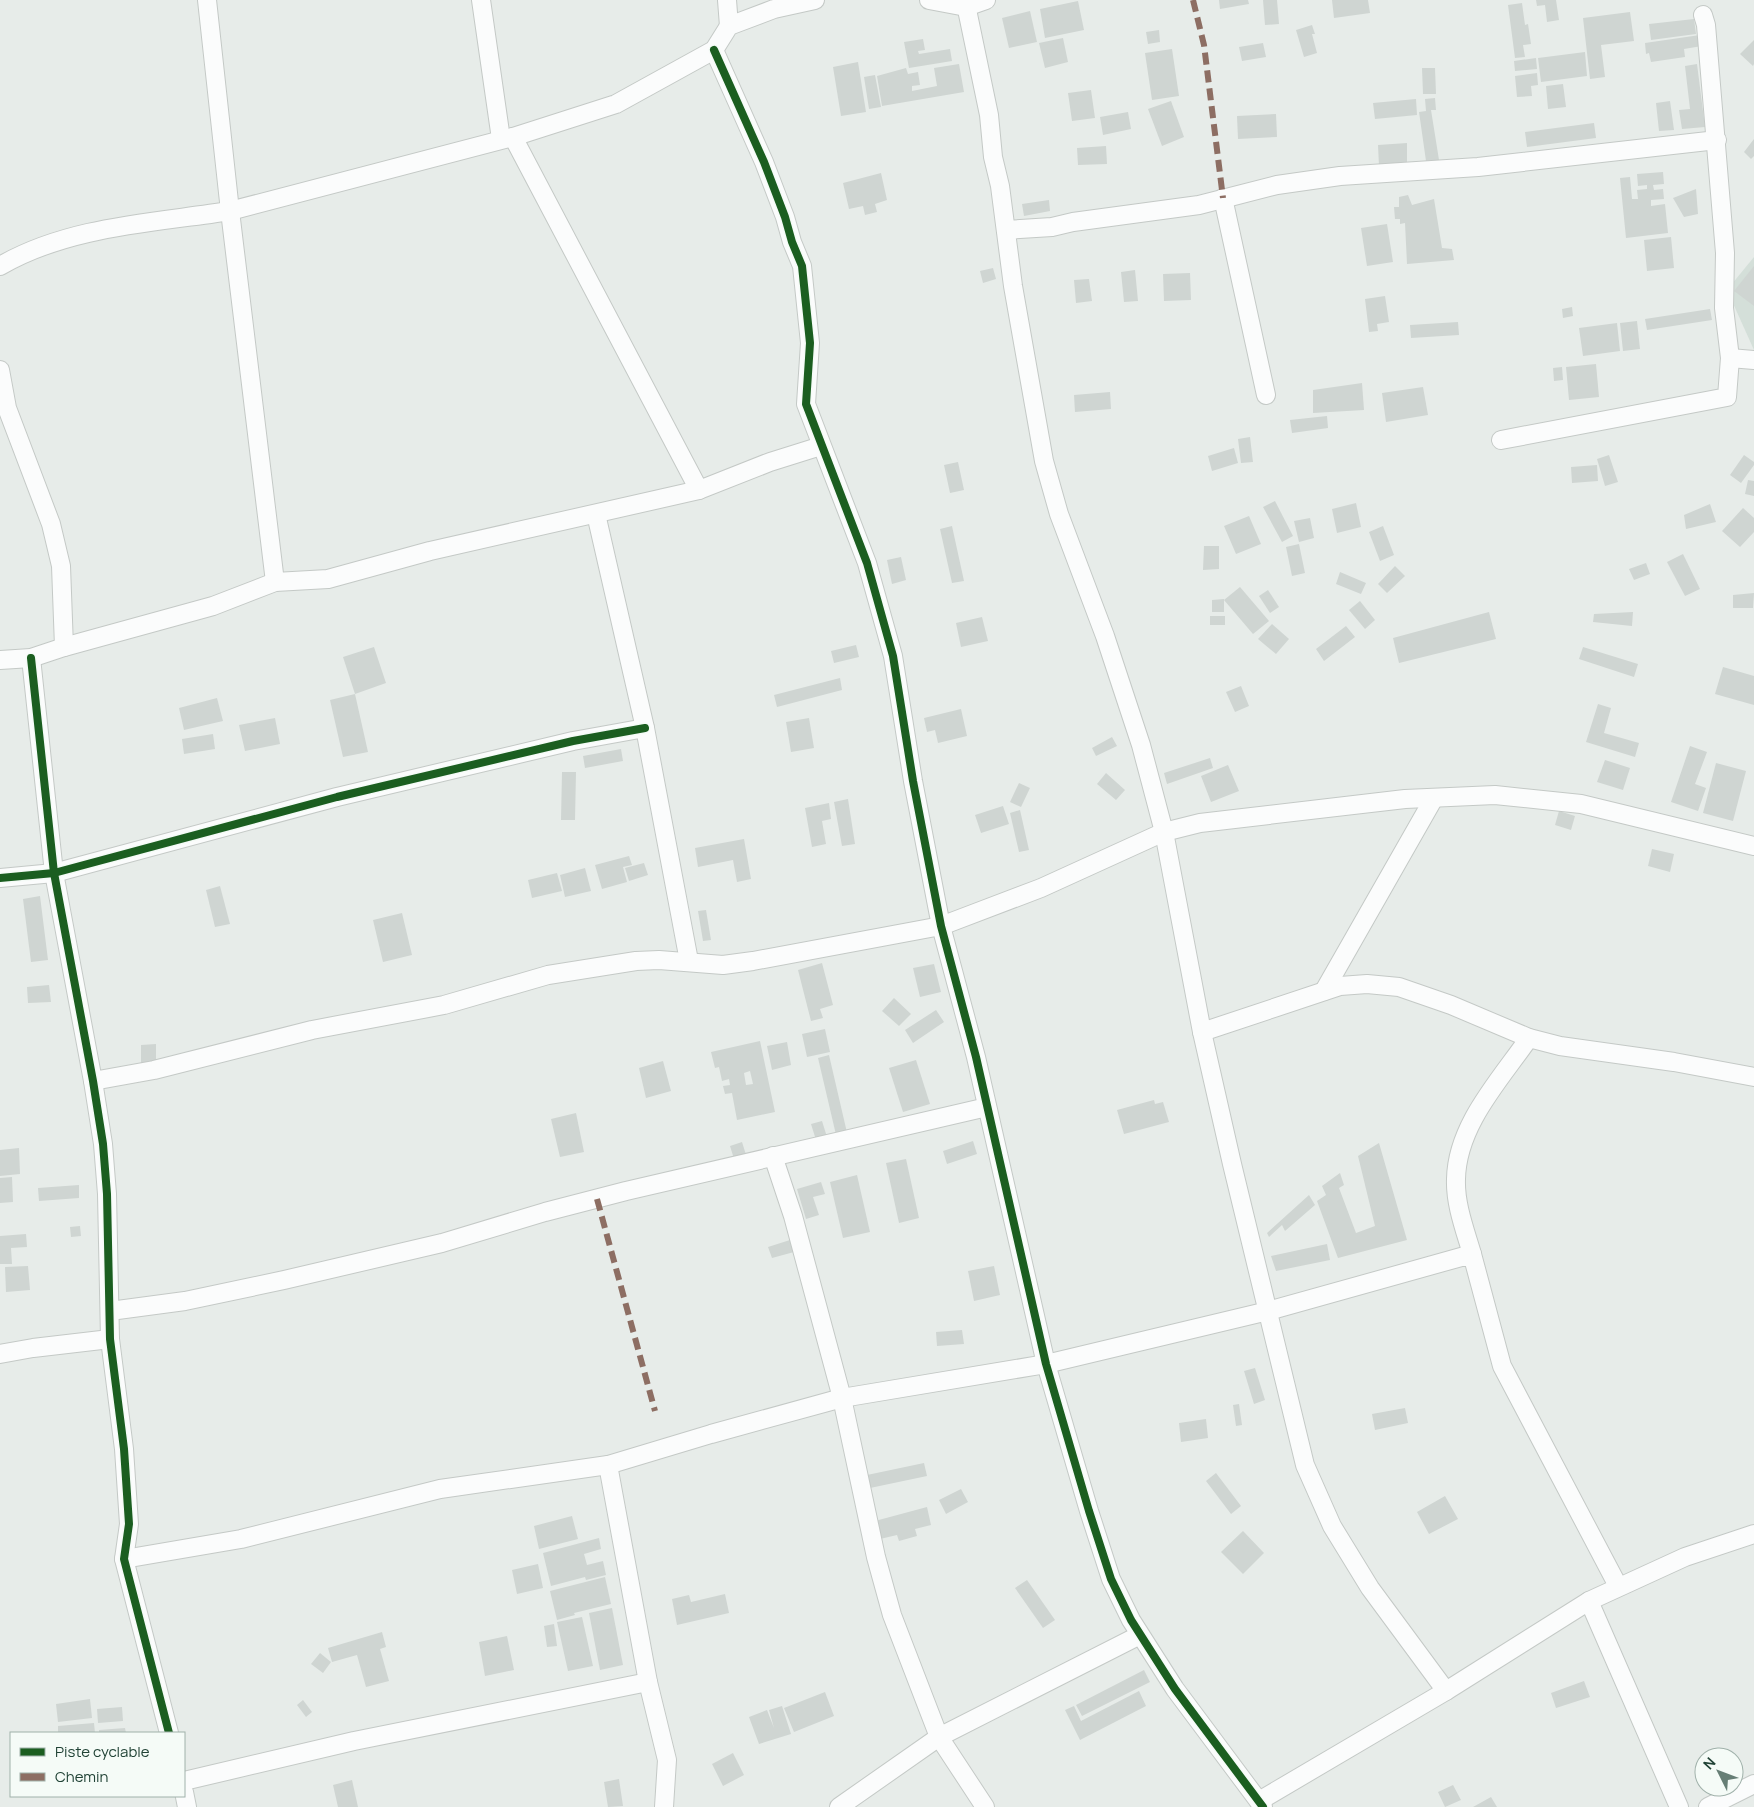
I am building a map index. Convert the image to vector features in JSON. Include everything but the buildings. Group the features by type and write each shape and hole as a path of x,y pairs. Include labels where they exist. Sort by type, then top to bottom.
{"street":[{"path":"207,0 230,211 275,582"},
{"path":"481,0 507,138 699,490"},
{"path":"726,0 729,26"},
{"path":"0,266 42,245 100,229 230,211 507,138 616,104 714,50 729,26 774,9 815,0"},
{"path":"929,0 966,4 986,0"},
{"path":"966,4 989,115 993,157 1000,186 1013,286 1044,461 1059,514 1104,636 1141,745 1164,832 1202,1032 1232,1164 1306,1465 1332,1526 1370,1588 1446,1691"},
{"path":"1501,440 1727,397 1730,358 1724,308 1725,253 1717,140 1706,25 1703,15"},
{"path":"714,50 764,162 802,266 810,343 806,404 866,564 893,656 913,781 941,926 976,1057 1046,1364 1111,1579 1131,1620 1175,1689 1261,1804 1446,1691 1588,1601 1685,1557 1754,1534"},
{"path":"1006,230 1052,226 1199,205 1277,185 1340,176 1478,167 1717,140"},
{"path":"1223,198 1266,395"},
{"path":"1730,358 1754,360"},
{"path":"0,370 3,408 51,524 61,566 64,647"},
{"path":"0,660 31,658 64,647 214,606 275,582 328,579 430,551 699,490 770,462 821,446"},
{"path":"596,514 645,728 689,961"},
{"path":"31,658 54,873 93,1081 102,1144 107,1194 110,1339 126,1468 129,1524 124,1559 169,1732"},
{"path":"0,878 54,873 337,797 573,741 645,728"},
{"path":"93,1081 154,1070 312,1030 444,1005 548,975 636,961 689,961 723,965 941,926 1041,888 1164,832 1200,823 1405,799 1495,795 1580,804 1754,846"},
{"path":"1324,991 1434,798"},
{"path":"1202,1032 1340,986 1368,984 1399,987 1451,1005 1529,1038 1560,1046 1674,1062 1754,1077"},
{"path":"1529,1038 1478,1110 1460,1148 1456,1180 1461,1214 1502,1366 1618,1586"},
{"path":"110,1311 185,1301 284,1280 442,1243 545,1212 773,1156 987,1107"},
{"path":"773,1156 795,1224 842,1398 878,1565 892,1615 939,1738 985,1807"},
{"path":"124,1559 241,1539 440,1489 608,1465 842,1398 1046,1364 1268,1311 1472,1254"},
{"path":"0,1354 110,1339"},
{"path":"608,1465 648,1682 667,1760 664,1807"},
{"path":"1588,1601 1679,1807"},
{"path":"839,1807 939,1738 1140,1635"},
{"path":"185,1781 354,1741 648,1682"},
{"path":"1708,1807 1754,1784"}],"shaded area":[{"path":"1754,257 1754,350 1727,290"}],"marked path":[{"path":"1193,0 1204,45 1223,198"},
{"path":"597,1199 655,1411"}],"cycle path":[{"path":"714,50 764,162 802,266 810,343 806,404 867,563 893,656 913,781 941,926 976,1057 1046,1364 1089,1511 1111,1579 1131,1620 1175,1689 1263,1807"},
{"path":"31,658 54,873 103,1144 107,1194 110,1339 124,1449 129,1524 124,1559 169,1732"},
{"path":"0,878 54,873 337,797 573,741 645,728"}]}
